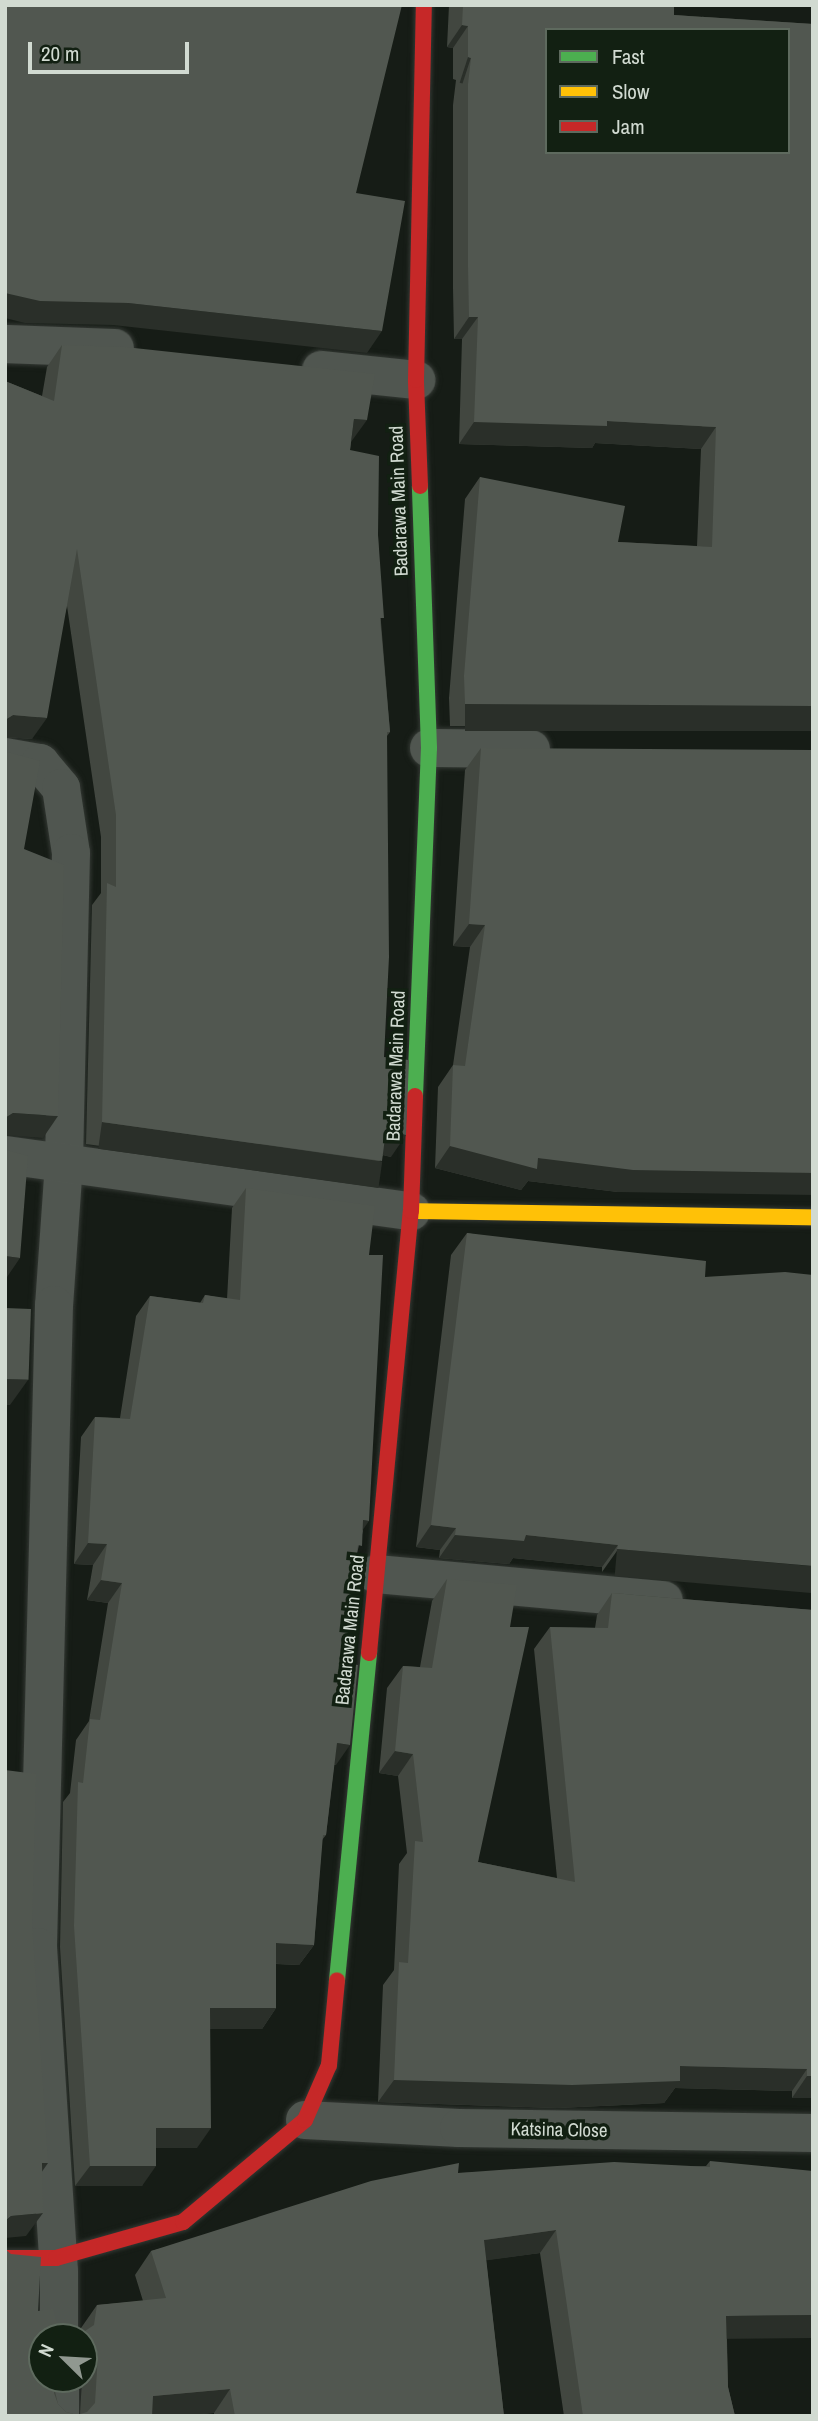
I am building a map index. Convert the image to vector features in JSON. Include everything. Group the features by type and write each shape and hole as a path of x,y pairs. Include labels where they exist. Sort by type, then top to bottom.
{"street":[{"name":"Badarawa Main Road","path":"305,2120 329,2065 411,1212 429,748 416,380 424,5"},
{"path":"5,344 153,352"},
{"path":"291,367 416,380"},
{"path":"429,748 566,749"},
{"path":"5,757 40,763 61,788 71,853 65,1163 54,1305 38,1947 59,2323"},
{"path":"5,1155 411,1212 813,1217"},
{"path":"376,1574 696,1603"},
{"path":"5,2258 56,2258 183,2222 305,2120"},
{"name":"Katsina Close","path":"305,2120 485,2129 813,2133"},
{"path":"60,2393 60,2416"}],"building":[{"path":"5,5 402,5 356,193 405,201 382,331 128,303 40,301 5,293"},
{"path":"463,5 674,5 674,15 813,24 813,706 465,704 464,676 480,477 625,506 618,542 712,547 716,427 607,421 607,426 474,422 478,317 469,317 468,84 471,58 468,57 468,26 462,25"},
{"path":"62,345 125,347 375,374 367,420 354,419 350,450 379,456 378,535 384,618 380,618 390,732 387,732 389,957 384,1057 409,1060 406,1135 386,1130 382,1161 102,1122 107,883 116,887 116,815 77,549 47,718 13,715 5,720 5,381 54,401"},
{"path":"481,748 813,750 813,1173 633,1170 538,1158 537,1169 450,1146 453,1065 465,1066 485,925 469,924"},
{"path":"5,750 40,761 24,849 64,865 58,1116 13,1113 5,1118"},
{"path":"5,1149 28,1156 20,1258 5,1256"},
{"path":"246,1188 375,1206 369,1255 383,1255 369,1521 363,1520 362,1546 358,1545 345,1663 358,1665 350,1745 337,1743 326,1835 323,1835 314,1945 276,1943 276,2008 210,2008 211,2128 156,2128 156,2166 90,2166 74,1926 78,1782 83,1783 90,1719 100,1720 122,1583 101,1580 107,1544 88,1543 95,1417 130,1419 150,1296 203,1303 205,1295 240,1300"},
{"path":"467,1233 706,1261 705,1277 785,1272 813,1275 813,1566 617,1549 618,1545 526,1535 524,1541 455,1535 456,1528 431,1525"},
{"path":"5,1308 31,1309 29,1380 5,1379"},
{"path":"447,1579 517,1585 510,1627 529,1627 478,1862 575,1882 550,1627 608,1628 612,1593 813,1610 813,2076 807,2076 807,2069 680,2066 680,2081 572,2085 394,2080 399,1962 408,1963 415,1841 423,1842 413,1754 395,1751 403,1666 432,1668"},
{"path":"5,1770 36,1774 32,1925 48,2163 42,2163 43,2213 11,2216 5,2221"},
{"path":"710,2161 813,2171 813,2315 726,2316 728,2387 735,2416 583,2416 556,2230 484,2240 504,2416 235,2416 230,2389 153,2396 152,2416 5,2416 5,2249 11,2254 41,2257 38,2311 53,2309 56,2323 28,2323 28,2393 54,2393 58,2404 66,2412 77,2415 87,2412 95,2403 96,2393 98,2393 98,2323 94,2323 97,2305 166,2298 151,2251 371,2181 459,2163 458,2173 614,2162 710,2167"}],"traffic: fast":[{"path":"415,1096 429,748 420,486"},
{"path":"337,1980 369,1653"}],"traffic: slow":[{"path":"411,1211 813,1217"}],"traffic: jam":[{"path":"420,486 416,380 424,5"},
{"path":"369,1653 411,1211 415,1096"},
{"path":"5,2258 56,2258 183,2222 305,2120 329,2065 337,1980"}]}
